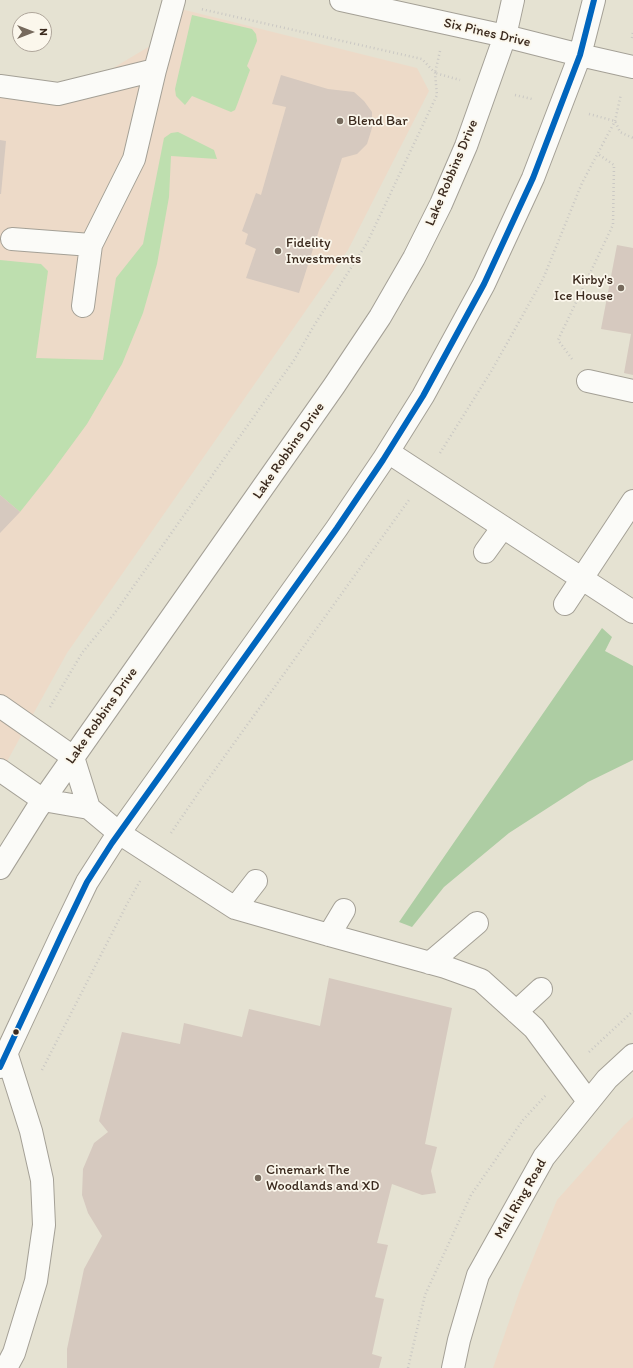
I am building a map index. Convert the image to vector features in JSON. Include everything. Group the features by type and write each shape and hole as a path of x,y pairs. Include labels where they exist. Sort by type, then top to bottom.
{"street":[{"name":"Six Pines Drive","path":"341,0 505,36 580,56 633,67"},
{"name":"Lake Robbins Drive","path":"0,868 43,800 334,386 380,316 414,258 441,204 466,146 505,36 513,0"},
{"path":"6,1368 14,1353 36,1281 44,1225 42,1180 31,1131 24,1106 3,1059 87,882 119,833 311,565 388,452 423,396 484,284 533,178 580,56 594,0"},
{"path":"83,306 91,245 134,160 155,70 174,2"},
{"path":"0,86 58,94 155,70"},
{"path":"12,239 91,245"},
{"path":"588,381 633,391"},
{"path":"388,452 633,612"},
{"path":"565,604 633,501"},
{"path":"485,552 503,528"},
{"path":"0,706 73,757 89,808"},
{"path":"0,770 43,800 89,808 119,833 235,908 445,967 481,980 534,1028 588,1101"},
{"path":"235,908 256,880"},
{"path":"329,935 344,910"},
{"path":"430,963 477,923"},
{"path":"516,1012 541,989"},
{"name":"Mall Ring Road","path":"453,1368 459,1340 478,1274 544,1157 607,1079 633,1055"}],"path":[{"path":"36,731 82,653 114,614 294,360 315,324 367,243 437,95 435,73 422,59 174,2"},
{"path":"24,1106 127,904 155,856 199,792 425,476 492,370 543,279 582,183 616,121"},
{"path":"588,381 558,340 613,224 614,165 598,154"}],"shaded area":[{"path":"177,8 417,68 429,91 348,250 67,653 0,774 0,92 58,101 155,43"},
{"path":"633,1117 633,1368 493,1368 520,1290 557,1200 624,1125"}],"green space":[{"path":"192,15 252,29 256,34 257,41 247,66 250,70 235,110 231,112 192,96 185,105 176,96 175,89"},
{"path":"178,132 214,150 217,159 171,156 169,197 157,264 143,313 122,364 87,424 20,512 0,495 0,260 41,264 48,271 36,358 103,360 116,278 143,244 164,138 171,133"},
{"path":"602,628 612,637 605,651 633,666 633,760 588,782 509,833 444,887 412,927 399,922"}],"building":[{"path":"281,75 328,89 354,92 364,101 372,112 372,128 367,144 357,154 342,158 299,293 246,278 256,249 245,244 248,234 242,231 256,193 261,195 286,107 272,104"},
{"path":"0,140 6,141 1,194 0,194"},
{"name":"Kirby's Ice House","path":"617,245 633,248 633,375 624,373 631,334 601,329"},
{"path":"0,495 20,512 0,533"},
{"name":"Cinemark The Woodlands and XD","path":"329,978 452,1008 425,1144 437,1147 431,1171 436,1193 422,1195 392,1184 377,1243 388,1245 375,1297 384,1299 372,1354 382,1357 379,1368 67,1368 67,1349 84,1269 102,1236 88,1213 82,1195 83,1169 94,1143 108,1132 99,1121 122,1032 180,1044 184,1023 242,1037 249,1009 320,1026"}],"transit line":[{"path":"0,1067 87,882 112,843 337,528 383,460 423,396 484,284 533,178 580,55 594,0"}],"place":[{"name":"Blend Bar","path":"340,121"},
{"name":"Fidelity Investments","path":"278,251"},
{"name":"Kirby's Ice House","path":"621,288"},
{"name":"Cinemark The Woodlands and XD","path":"258,1178"}]}
